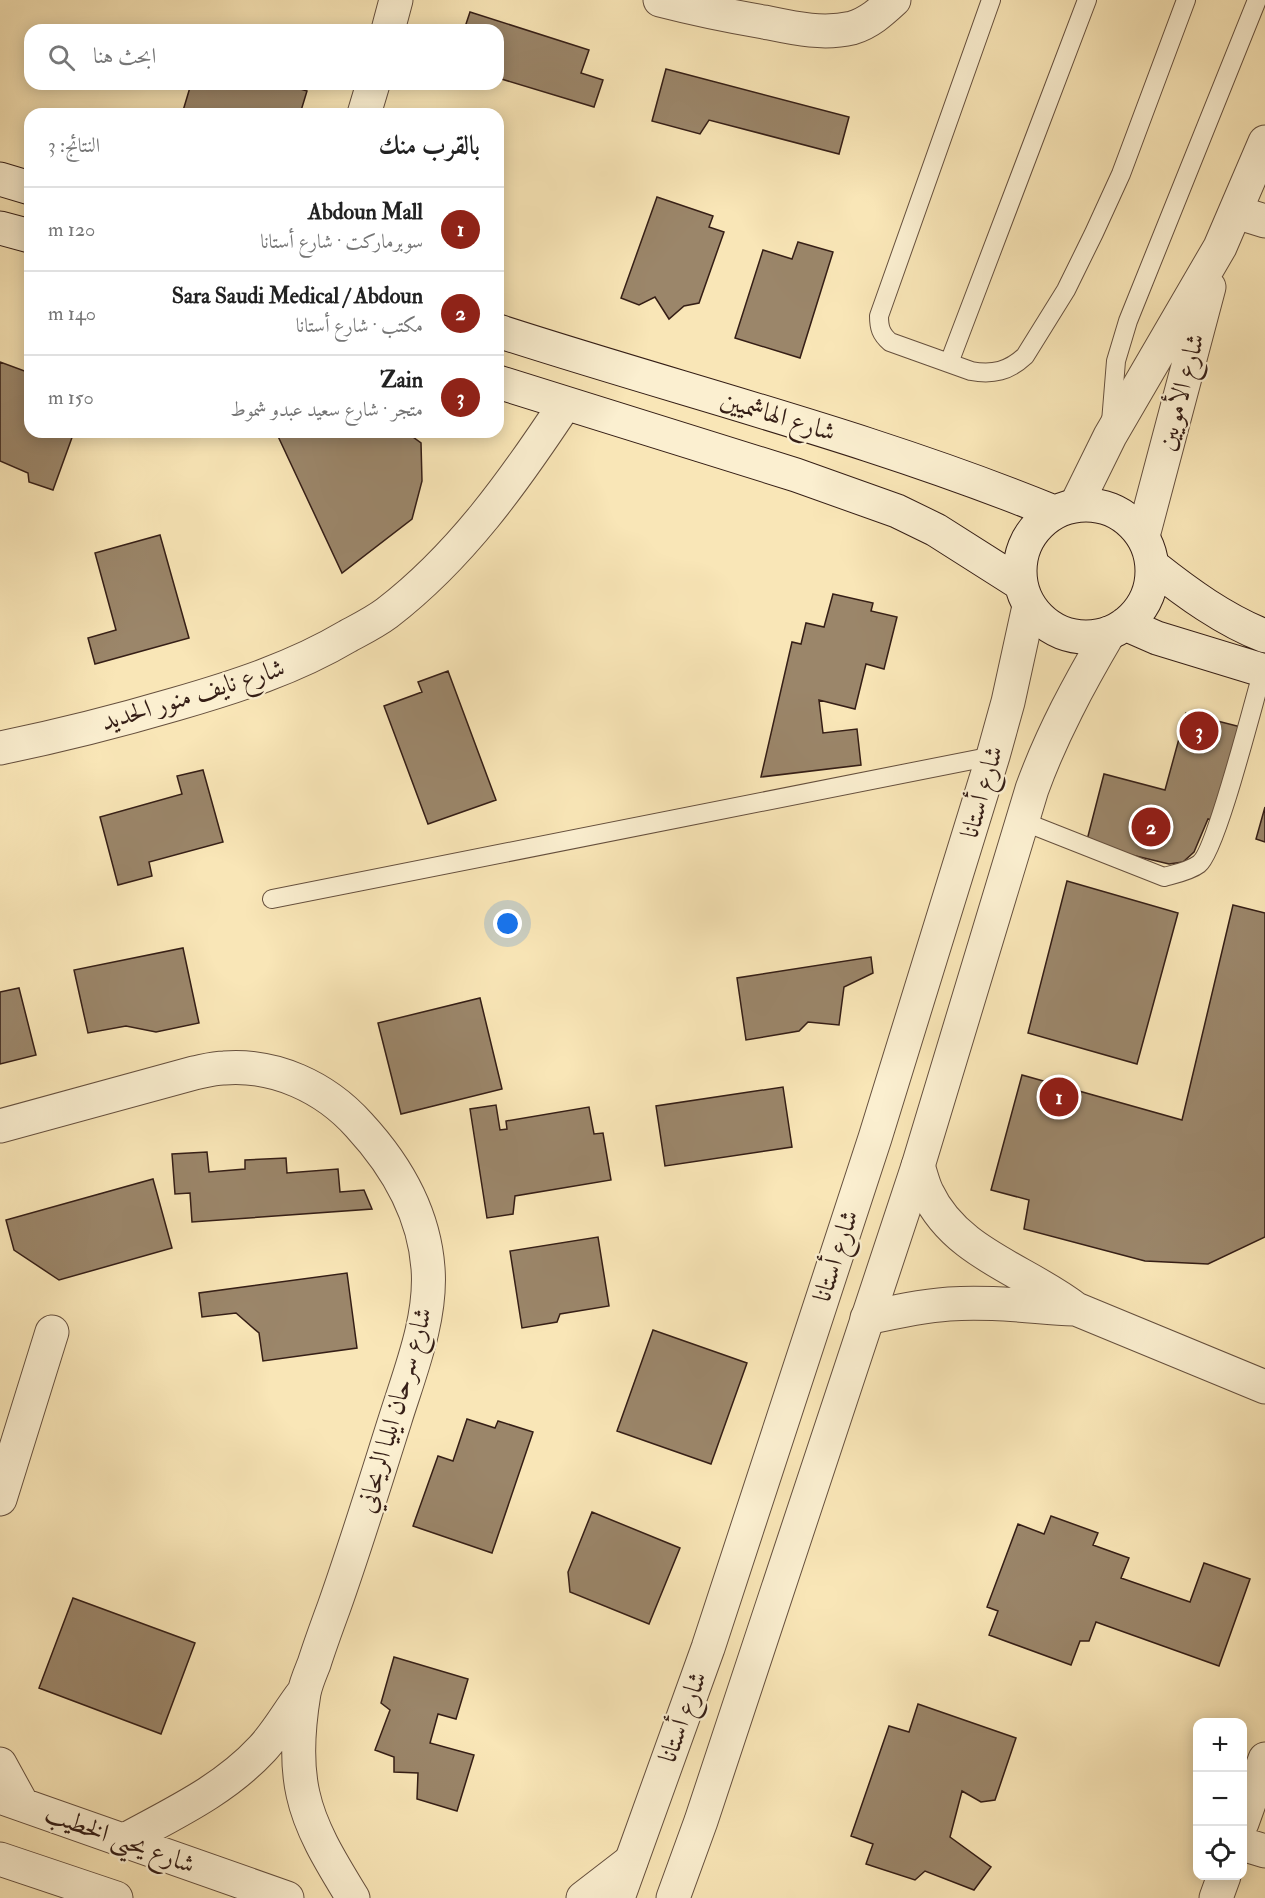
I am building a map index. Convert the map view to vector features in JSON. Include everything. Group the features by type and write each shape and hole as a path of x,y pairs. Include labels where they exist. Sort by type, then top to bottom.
{"street":[{"path":"390,24 396,0"},
{"path":"660,0 708,12 798,29 827,32 852,27 875,18 894,0"},
{"path":"366,108 371,90"},
{"name":"شارع الأمويين","path":"1065,508 1110,436 1220,247 1251,216 1265,142"},
{"path":"0,179 24,186"},
{"path":"0,228 24,234"},
{"name":"شارع الأمويين","path":"1148,551 1220,247"},
{"name":"شارع الهاشميين","path":"504,333 792,419 1065,508"},
{"name":"شارع الهاشميين","path":"504,384 796,475 897,511 936,530 1025,595"},
{"name":"شارع نايف منور الحديد","path":"0,748 136,715 248,683 324,650 385,615 429,578 465,540 501,497 565,404"},
{"path":"1148,551 1152,582 1146,598 1138,612 1117,628 1087,637 1064,633 1044,623 1025,595 1020,563 1026,542 1037,525 1065,508 1096,505 1114,511 1131,521 1148,551 1186,593 1217,612 1265,636"},
{"name":"شارع أستانا","path":"618,1898 708,1648 875,1138 1008,702 1025,595"},
{"path":"1117,628 1264,670"},
{"name":"شارع أستانا","path":"673,1898 701,1821 918,1166 1022,821 1048,746 1071,698 1117,628"},
{"name":"شارع سرحان ايليا الريحاني","path":"0,1126 195,1073 224,1068 256,1068 285,1074 318,1091 342,1108 375,1142 396,1174 414,1208 424,1240 428,1269 421,1332 356,1543 304,1692 299,1747 302,1793 320,1838 352,1898"},
{"path":"918,1166 927,1192 945,1220 979,1251 1063,1299 1076,1309 1265,1387"},
{"path":"867,1318 949,1304 982,1303 1076,1309"},
{"path":"0,1499 52,1332"},
{"name":"شارع سرحان ايليا الريحاني","path":"123,1841 224,1784 263,1748 304,1692"},
{"path":"1247,1809 1265,1759"},
{"name":"شارع يحيى الخطيب","path":"0,1764 11,1801 266,1895"},
{"path":"1247,1846 1265,1851"},
{"path":"0,1859 116,1898"},
{"path":"583,1898 631,1861"},
{"path":"1216,1898 1222,1880"}],"lane":[{"path":"991,0 879,316 879,326 883,335 890,342 971,371 995,373 1017,364 1032,346 1066,290 1116,184 1186,0"},
{"path":"949,363 1086,0"},
{"path":"1110,436 1116,361 1128,321 1257,0"},
{"path":"1022,821 1164,877 1200,864 1209,849 1216,828 1264,670"},
{"path":"272,899 993,756"}],"building":[{"path":"470,12 589,50 581,73 603,80 594,107 504,80 504,24 466,24"},
{"path":"666,69 849,117 839,154 709,120 700,134 652,121"},
{"path":"189,90 307,91 302,108 184,108"},
{"path":"657,197 713,216 709,227 724,232 699,303 684,306 669,319 655,297 639,305 621,298"},
{"path":"798,242 833,252 800,358 735,338 763,250 792,259"},
{"path":"0,362 24,371 24,438 72,438 53,490 29,482 28,473 0,461"},
{"path":"279,438 414,438 421,443 422,481 412,519 342,573"},
{"path":"160,535 189,638 95,664 88,638 116,630 95,553"},
{"path":"833,594 873,603 871,611 897,617 884,669 866,664 855,709 819,700 823,733 857,729 861,765 761,777 792,642 801,644 806,623 824,627"},
{"path":"448,671 496,800 428,824 384,706 422,692 418,682"},
{"path":"1186,713 1241,727 1216,821 1208,819 1194,852 1183,862 1169,864 1086,844 1104,774 1165,790"},
{"path":"203,770 223,842 149,862 152,876 118,885 100,817 182,794 177,776"},
{"path":"1265,807 1265,842 1256,839"},
{"path":"1067,881 1178,913 1137,1064 1028,1033"},
{"path":"1233,905 1265,913 1265,1237 1208,1264 1145,1261 1024,1229 1029,1200 991,1190 1022,1075 1182,1120"},
{"path":"183,948 199,1023 156,1032 126,1026 88,1033 74,970"},
{"path":"871,957 873,973 844,987 839,1025 808,1022 799,1031 746,1040 737,978"},
{"path":"19,988 36,1055 0,1064 0,992"},
{"path":"480,998 502,1089 401,1114 378,1023"},
{"path":"783,1087 792,1147 665,1166 656,1106"},
{"path":"496,1105 500,1130 507,1129 506,1121 589,1107 594,1134 603,1133 611,1180 515,1196 513,1214 487,1218 470,1109"},
{"path":"207,1152 209,1172 245,1169 245,1160 286,1158 287,1173 338,1169 340,1192 364,1190 372,1209 192,1222 190,1193 175,1194 172,1154"},
{"path":"153,1179 172,1248 59,1280 14,1250 6,1220"},
{"path":"598,1237 609,1306 560,1314 557,1322 522,1328 510,1251"},
{"path":"347,1273 357,1348 263,1361 259,1333 236,1313 202,1317 199,1293"},
{"path":"653,1330 747,1363 711,1464 617,1431"},
{"path":"467,1419 495,1428 498,1421 533,1432 492,1553 413,1526 438,1456 453,1461"},
{"path":"592,1512 680,1548 649,1624 570,1592 568,1572"},
{"path":"1051,1516 1098,1533 1093,1545 1129,1558 1121,1578 1190,1602 1204,1563 1250,1579 1219,1666 1096,1622 1089,1641 1080,1641 1071,1665 989,1635 998,1611 987,1607 1018,1524 1044,1534"},
{"path":"73,1598 195,1643 161,1734 39,1688"},
{"path":"394,1657 468,1679 456,1719 438,1714 430,1743 474,1755 457,1811 417,1799 418,1773 394,1772 394,1757 375,1750 390,1710 381,1703"},
{"path":"918,1704 1016,1738 995,1800 981,1802 962,1791 950,1837 991,1867 974,1890 925,1871 915,1880 866,1864 873,1844 851,1836 889,1726 909,1732"}],"place":[{"name":"Zain","path":"1199,731"},
{"name":"Sara Saudi Medical / Abdoun","path":"1151,827"},
{"name":"Abdoun Mall","path":"1059,1097"}]}
